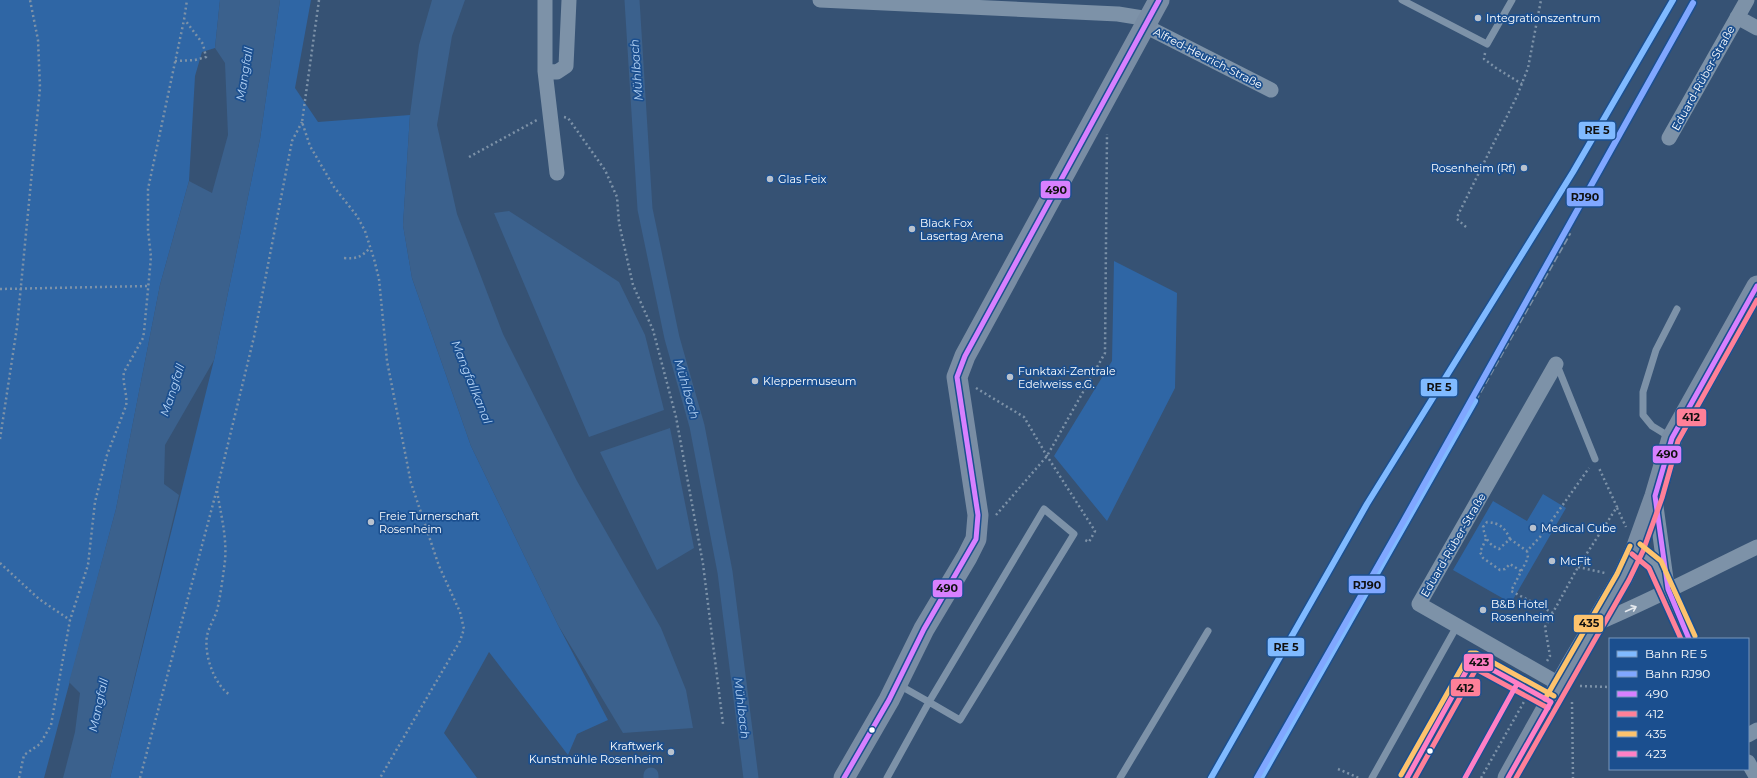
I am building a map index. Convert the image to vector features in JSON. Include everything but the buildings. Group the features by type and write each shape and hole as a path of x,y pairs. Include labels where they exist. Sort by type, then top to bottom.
{"street":[{"path":"545,0 545,71 557,173"},
{"path":"545,71 557,72 566,66 569,0"},
{"name":"Alfred-Heurich-Straße","path":"820,0 953,3 1118,14 1147,23 1271,90"},
{"path":"844,778 897,684 924,629 967,557 976,539 978,515 957,377 965,356 1159,0"},
{"name":"Eduard-Rüber-Straße","path":"1669,138 1747,0"},
{"name":"Eduard-Rüber-Straße","path":"1737,17 1757,28"},
{"path":"1508,778 1563,688 1595,624 1624,577 1655,496 1672,438 1757,286"},
{"name":"Eduard-Rüber-Straße","path":"1556,364 1448,564 1419,604 1563,688"},
{"path":"1655,496 1668,590"},
{"path":"1595,624 1633,608 1757,547"},
{"path":"1636,549 1655,564 1689,638"},
{"path":"1749,764 1756,778"}],"lane":[{"path":"1402,0 1487,44 1512,0"},
{"path":"1672,438 1652,426 1643,415 1643,392 1656,350 1677,309"},
{"path":"1556,364 1596,459"},
{"path":"887,778 929,702 1044,509 1074,534 960,720 929,702 897,684"},
{"path":"1372,778 1457,626"},
{"path":"1120,778 1208,631"},
{"path":"1407,778 1473,659 1517,684 1563,688"},
{"path":"1465,778 1517,684"}],"path":[{"path":"0,439 17,327 40,88 38,40 30,0"},
{"path":"19,778 24,755 40,744 50,725 70,620 88,565 95,502 107,455 126,406 127,399 123,378 124,372 143,338 151,256 148,230 148,189 187,0"},
{"path":"140,778 216,489 254,337 292,140 302,122 319,0"},
{"path":"1466,226 1457,219 1458,215 1500,132 1522,84 1528,68 1541,0"},
{"path":"175,61 194,60 206,57 203,44 184,20"},
{"path":"1487,44 1484,58 1496,68 1522,84"},
{"path":"469,157 550,112 568,118 605,170 617,197 619,223 633,285 653,330 676,417 703,564 723,724"},
{"path":"302,122 310,146 334,187 357,216 370,248 379,279 387,361 410,483 439,566 460,612 464,629 460,641 380,778"},
{"path":"976,539 1046,456 1105,353 1107,132 1092,124"},
{"path":"344,258 355,259 370,248"},
{"path":"0,289 149,286"},
{"path":"957,377 1024,417 1046,456 1095,531 1089,542 1074,534"},
{"path":"1527,551 1540,537 1596,459"},
{"path":"1546,662 1550,656 1545,627 1578,567 1617,507 1596,459"},
{"path":"216,489 224,527 224,562 218,606 208,632 207,646 214,673 224,691 230,695"},
{"path":"1510,539 1499,549 1493,546 1486,539 1483,527 1487,522 1497,523 1506,530 1510,539 1527,551 1528,558 1511,590 1553,613"},
{"path":"1486,539 1480,552 1483,558 1500,570 1505,569 1510,564 1521,571"},
{"path":"0,562 39,599 70,620"},
{"path":"1578,567 1624,577"},
{"path":"1573,778 1563,688 1577,686 1609,687"},
{"path":"1481,778 1525,700"},
{"path":"1338,769 1359,778"}],"shaded area":[{"path":"0,0 220,0 215,48 202,52 195,76 189,181 160,285 116,509 44,778 0,778"},
{"path":"280,0 311,0 295,88 318,122 410,115 403,225 412,278 471,446 558,625 608,720 577,734 568,755 489,652 444,733 477,778 110,778 214,360 260,139"},
{"path":"1114,261 1177,293 1175,388 1107,521 1054,456 1112,361"},
{"path":"1543,494 1566,508 1511,603 1453,570 1493,501 1527,521"}],"water":[{"name":"Mangfall","path":"220,0 280,0 260,139 214,360 165,445 164,484 179,495 110,778 63,778 75,732 80,693 69,682 116,509 160,285 189,181 212,193 228,135 225,63 215,48"},
{"name":"Mangfallkanal","path":"432,0 465,0 452,36 437,125 457,214 503,334 577,481 661,628 686,690 693,728 623,733 558,625 471,446 412,278 403,225 410,115 419,45"},
{"path":"509,211 619,282 645,335 664,410 589,437 494,213"},
{"path":"670,428 694,548 657,570 600,452"}],"waterway":[{"name":"Mühlbach","path":"632,0 645,209 672,338 697,426 725,572 751,778"}],"railway":[{"path":"1475,401 1570,233"}],"transit line":[{"name":"490","path":"844,778 889,700 924,629 976,539 978,515 957,377 965,356 1159,0"},
{"path":"1211,778 1367,504 1573,172 1673,0"},
{"name":"490","path":"1689,638 1668,589 1655,496 1672,438 1757,286"},
{"name":"412","path":"1516,778 1629,580 1643,551 1662,498 1678,441 1757,300"},
{"path":"1261,778 1475,401"},
{"name":"435","path":"1640,544 1661,561 1695,636"},
{"name":"435","path":"1545,699 1617,574 1630,546"},
{"name":"412","path":"1632,554 1649,568 1681,638"},
{"name":"435","path":"1401,775 1470,653 1476,653 1554,696"},
{"name":"423","path":"1407,778 1473,659 1551,702"},
{"name":"412","path":"1415,778 1476,669 1548,708"},
{"name":"423","path":"1465,778 1517,684"},
{"name":"423","path":"1508,778 1551,702"}],"rail line":[{"name":"RJ90","path":"1257,778 1403,522 1693,3"}],"place":[{"name":"Integrationszentrum","path":"1478,18"},
{"name":"Rosenheim (Rf)","path":"1524,168"},
{"name":"Glas Feix","path":"770,179"},
{"name":"Black Fox Lasertag Arena","path":"912,229"},
{"name":"Funktaxi-Zentrale Edelweiss e.G.","path":"1010,377"},
{"name":"Kleppermuseum","path":"755,381"},
{"name":"Freie Turnerschaft Rosenheim","path":"371,522"},
{"name":"Medical Cube","path":"1533,528"},
{"name":"McFit","path":"1552,561"},
{"name":"B&B Hotel Rosenheim","path":"1483,610"},
{"name":"Kraftwerk Kunstmühle Rosenheim","path":"671,752"}]}
